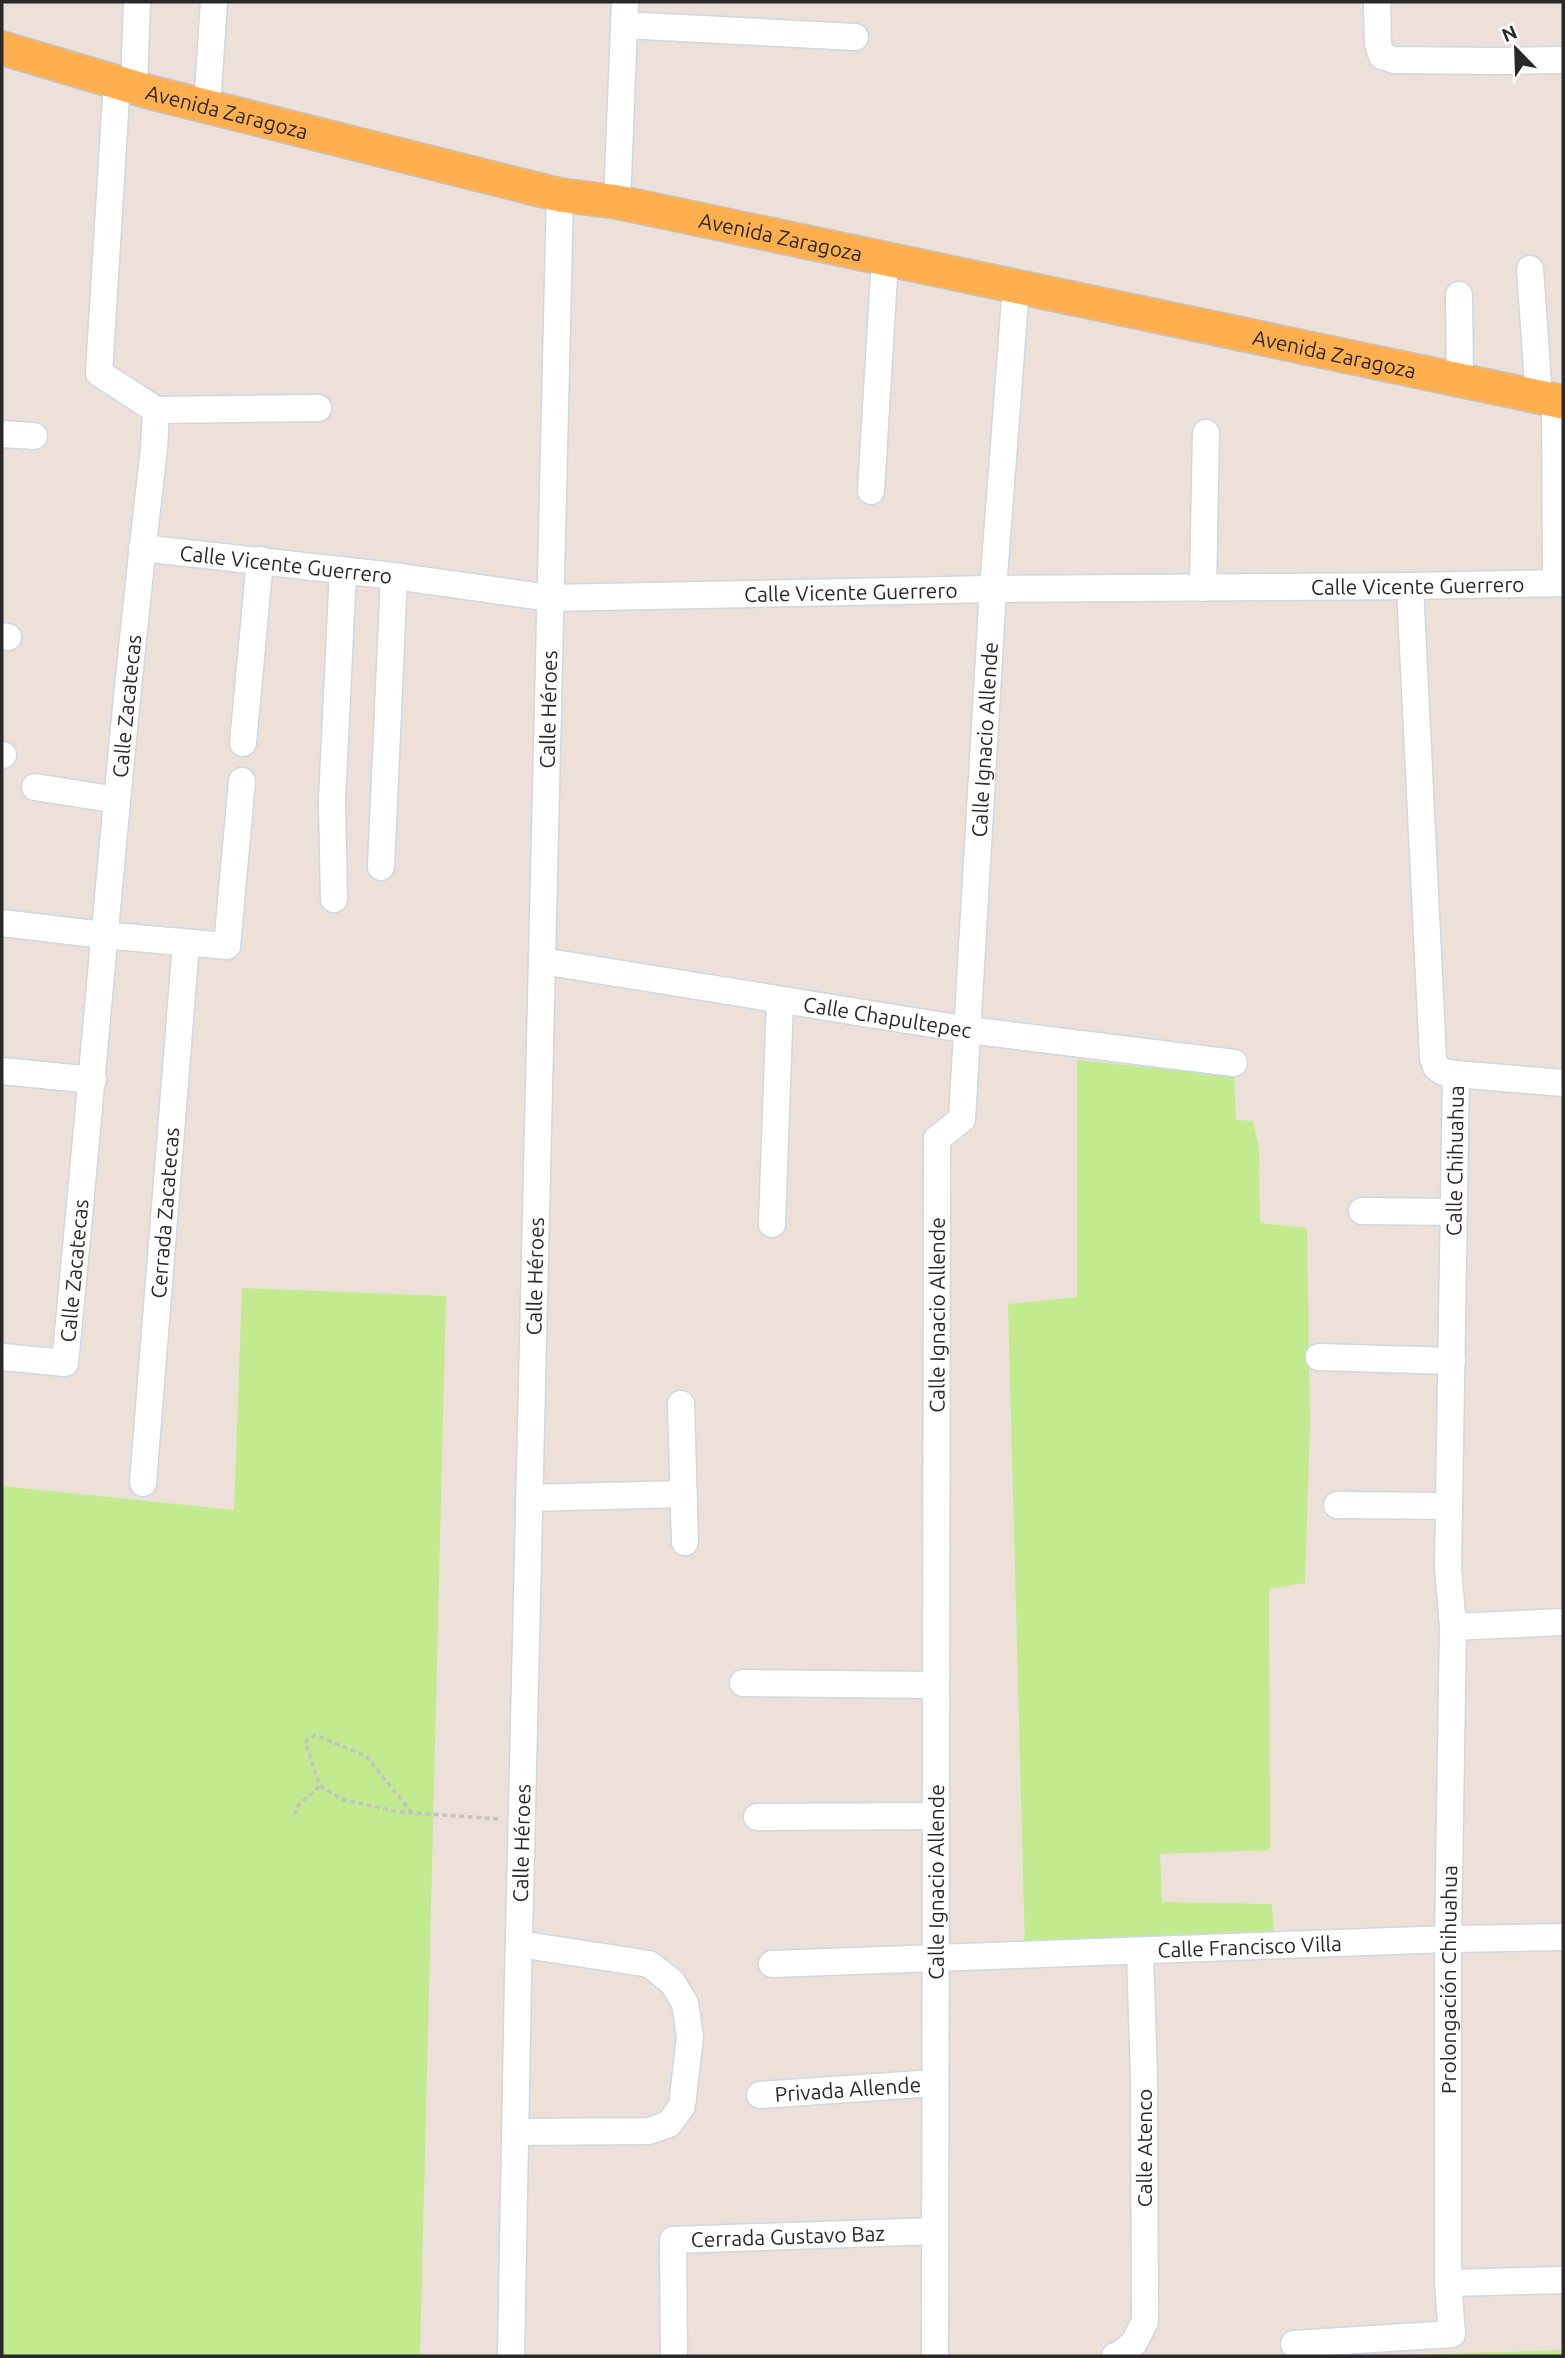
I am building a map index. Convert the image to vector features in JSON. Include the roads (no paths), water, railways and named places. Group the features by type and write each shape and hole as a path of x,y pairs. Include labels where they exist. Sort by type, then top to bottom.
{"main road":[{"name":"Avenida Zaragoza","path":"2,48 207,106 561,195 617,202 1552,400"}],"street":[{"path":"137,2 126,83 99,373 156,410 318,408"},
{"path":"207,106 214,2"},
{"path":"1377,2 1378,44 1382,56 1394,60 1563,60"},
{"path":"617,202 625,14 855,37"},
{"name":"Calle Héroes","path":"511,2356 521,1819 561,195"},
{"path":"871,491 886,259"},
{"path":"1530,269 1552,400 1560,583"},
{"name":"Calle Ignacio Allende","path":"935,2356 937,1139 962,1119 993,589 1016,287"},
{"path":"1460,295 1460,380"},
{"name":"Calle Zacatecas","path":"2,1357 65,1363 93,1080 103,935 156,410"},
{"path":"1203,588 1206,432"},
{"path":"2,434 34,436"},
{"name":"Calle Vicente Guerrero","path":"142,548 394,576 550,598 993,589 1560,583"},
{"path":"243,743 260,560"},
{"path":"334,899 332,801 343,570"},
{"path":"381,867 394,576"},
{"name":"Calle Chihuahua","path":"1410,586 1433,1058 1436,1067 1443,1072 1456,1074 1448,1567 1453,1627"},
{"path":"2,923 227,946 242,781"},
{"path":"35,787 117,800"},
{"name":"Cerrada Zacatecas","path":"143,1483 186,943"},
{"name":"Calle Chapultepec","path":"542,961 969,1030 1234,1063"},
{"path":"772,1224 780,1000"},
{"path":"2,1071 93,1080"},
{"path":"1456,1074 1563,1083"},
{"path":"1362,1211 1454,1212"},
{"path":"1320,1357 1452,1361"},
{"path":"681,1404 685,1542"},
{"path":"529,1498 682,1494"},
{"path":"1337,1505 1449,1506"},
{"path":"1453,1627 1563,1622"},
{"name":"Prolongación Chihuahua","path":"1294,2344 1452,2334 1448,2283 1448,1939 1453,1627"},
{"path":"743,1683 936,1685"},
{"path":"757,1817 936,1816"},
{"name":"Calle Francisco Villa","path":"772,1964 1563,1937"},
{"path":"515,2133 649,2131 669,2124 682,2106 690,2037 685,2003 672,1982 649,1964 519,1944"},
{"name":"Calle Atenco","path":"1124,2350 1145,2321 1144,2077 1140,1951"},
{"name":"Privada Allende","path":"760,2095 935,2083"},
{"name":"Cerrada Gustavo Baz","path":"674,2356 673,2240 935,2231"},
{"path":"1448,2283 1563,2280"}]}
